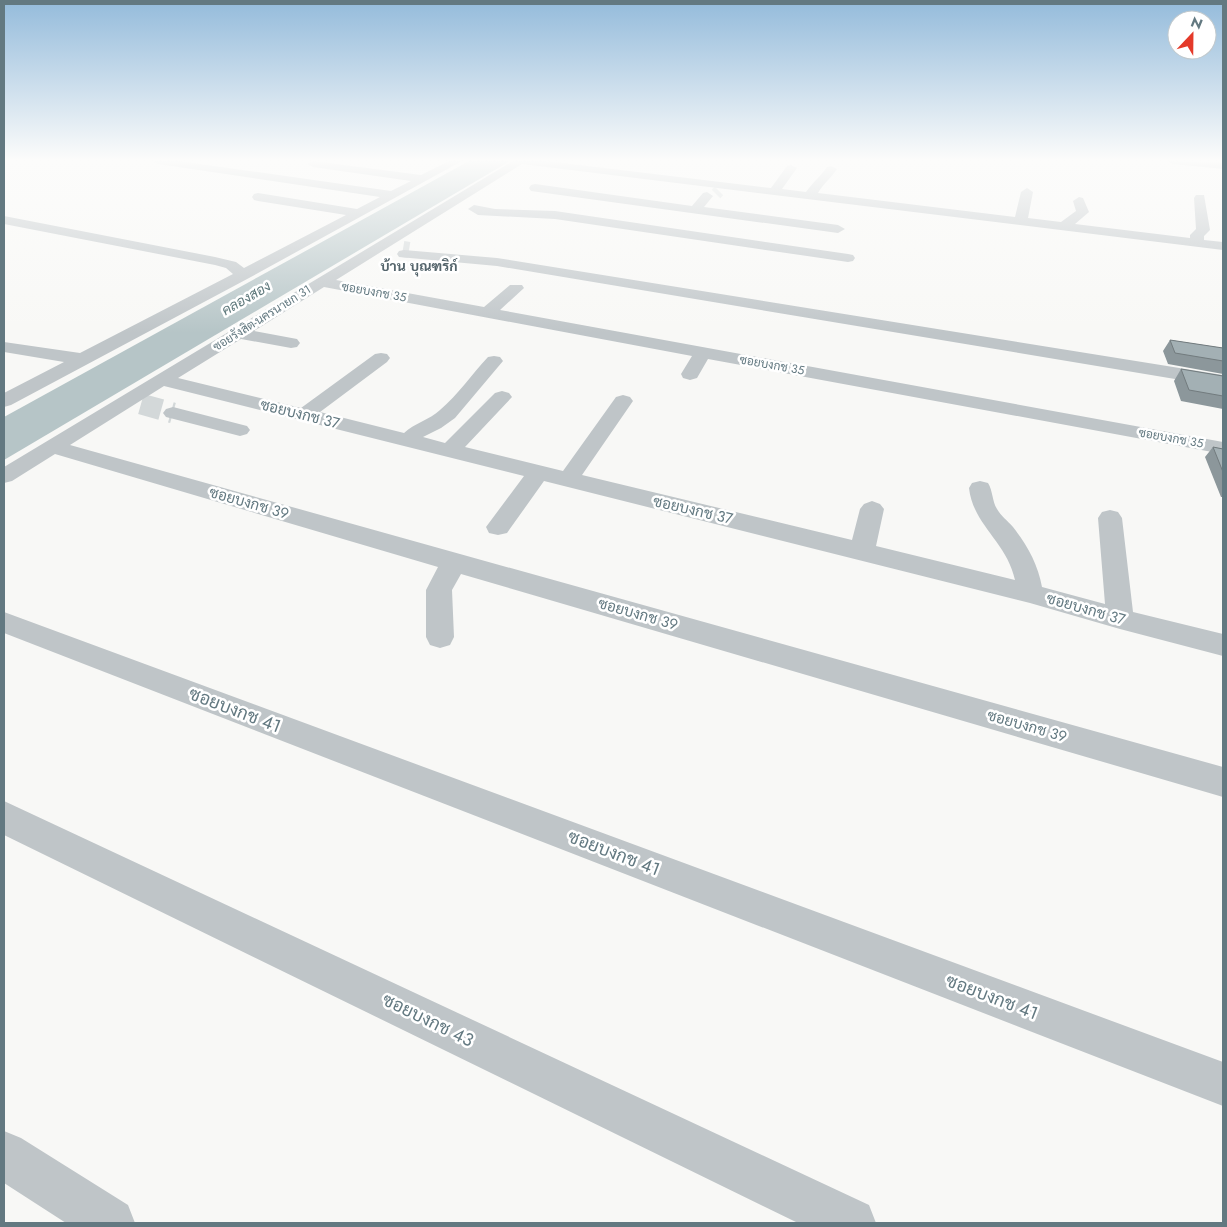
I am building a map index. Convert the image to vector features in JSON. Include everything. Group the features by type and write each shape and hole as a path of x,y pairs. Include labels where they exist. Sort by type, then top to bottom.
{"street":[{"path":"46,228 65,218"},
{"path":"4,401 348,218"},
{"name":"ซอยรังสิต-นครนายก 31","path":"4,476 135,402 162,380 425,218"},
{"path":"577,218 848,258"},
{"path":"757,218 838,229"},
{"path":"974,218 1021,221 1223,246"},
{"path":"1068,227 1068,222 1071,218"},
{"path":"1198,243 1197,235 1203,230 1202,218"},
{"path":"4,220 224,263 231,265 244,275"},
{"path":"158,250 172,243"},
{"path":"378,247 497,262 1223,381"},
{"name":"ซอยบงกช 35","path":"321,282 1223,448"},
{"path":"488,312 516,288"},
{"path":"354,302 370,291"},
{"path":"239,333 290,343"},
{"path":"4,347 81,359"},
{"path":"690,374 703,352"},
{"path":"304,415 381,358"},
{"path":"406,441 418,431 434,424 448,414 494,361"},
{"name":"ซอยบงกช 37","path":"162,380 538,474 862,551 1030,593 1120,619 1223,645"},
{"path":"449,451 502,397"},
{"path":"575,482 626,410"},
{"path":"173,413 240,430"},
{"name":"ซอยบงกช 39","path":"53,447 1223,782"},
{"path":"498,527 538,474"},
{"path":"980,488 982,504 989,516 1006,534 1027,570 1030,593"},
{"path":"862,551 872,509"},
{"path":"1110,518 1120,619"},
{"path":"440,636 439,590 454,562"},
{"name":"ซอยบงกช 41","path":"4,622 1223,1084"},
{"name":"ซอยบงกช 43","path":"4,817 851,1223"},
{"path":"4,1155 110,1223"}],"water":[{"name":"คลองสอง","path":"365,218 413,218 4,460 4,417"}],"building":[{"path":"1170,340 1223,348 1223,361 1175,353"},
{"path":"1181,369 1223,376 1223,396 1189,390"},
{"path":"1213,447 1223,449 1223,472"}],"tunnel":[{"path":"403,249 409,250"},
{"path":"141,404 173,413"}],"district":[{"name":"บ้าน บุณฑริก์","path":"419,266"}]}
